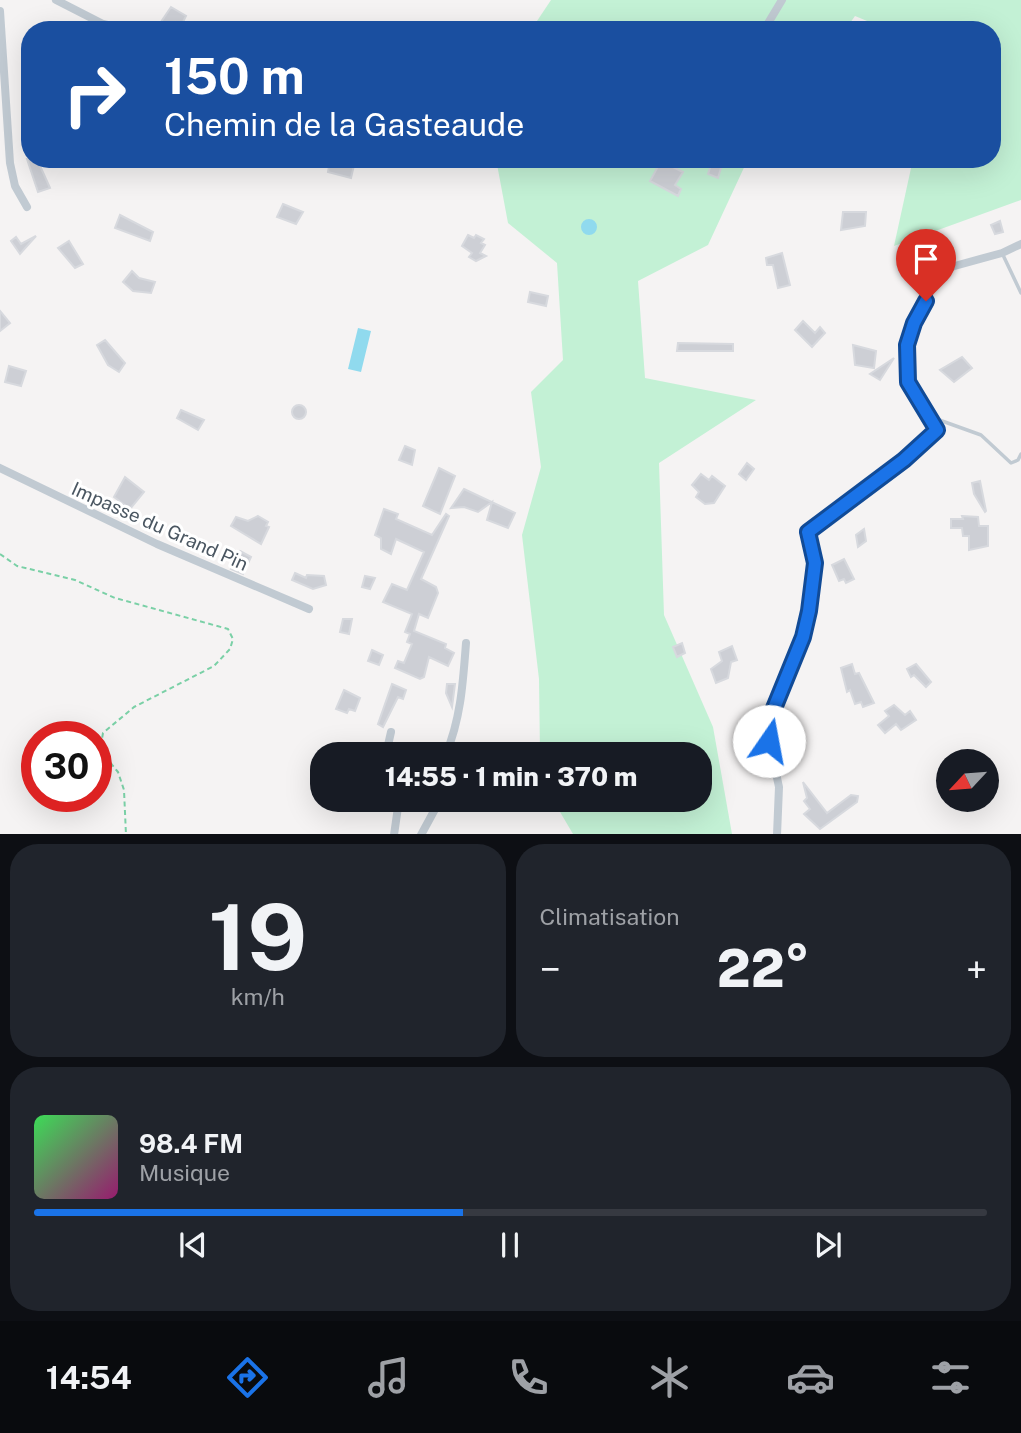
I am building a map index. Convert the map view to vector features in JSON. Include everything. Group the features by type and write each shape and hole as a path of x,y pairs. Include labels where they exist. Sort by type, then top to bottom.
{"street":[{"path":"56,0 97,21"},
{"path":"769,21 782,0"},
{"path":"0,11 10,163 15,186 27,207"},
{"path":"778,834 779,788 769,741 770,718 803,637 809,611 815,563 808,532 904,460 937,430 908,382 907,345 914,323 936,281 951,267 1002,253 1021,244"},
{"name":"Impasse du Grand Pin","path":"0,468 156,544 309,609"},
{"path":"451,742 462,698 466,643"},
{"path":"389,742 391,732"},
{"path":"394,834 397,812"},
{"path":"422,834 433,812"}],"lane":[{"path":"1002,253 1021,293"},
{"path":"931,417 981,435 1011,463 1018,460 1021,454"}],"path":[{"path":"0,554 17,566 75,580 115,598 228,629 233,639 230,649 214,666 149,697 103,733 100,750 118,772 124,790 126,834"}],"green space":[{"path":"551,0 1021,0 1021,200 894,246 911,168 1001,168 1001,21 867,21 855,16 851,21 537,21"},
{"path":"498,168 744,168 708,245 638,281 645,378 756,400 659,463 664,615 713,727 732,834 573,834 560,812 712,812 712,742 540,742 539,679 522,535 541,467 531,392 563,360 557,263 508,223"}],"water":[{"path":"589,219 595,221 595,233 589,235 583,233 581,227 583,221"},
{"path":"358,328 371,331 361,372 348,369"}],"building":[{"path":"171,7 186,16 184,21 162,21"},
{"path":"30,168 41,168 50,188 38,192"},
{"path":"329,168 353,168 351,178 328,172"},
{"path":"657,168 675,168 683,172 675,185 681,189 678,196 650,181"},
{"path":"710,168 721,168 718,178 708,174"},
{"path":"283,204 303,212 296,224 277,217"},
{"path":"843,212 866,212 865,226 841,230"},
{"path":"120,215 153,232 150,241 115,228"},
{"path":"1000,221 1003,232 995,234 991,225"},
{"path":"468,235 484,239 481,243 485,245 480,253 486,256 476,261 469,257 472,253 462,246"},
{"path":"36,236 20,254 11,241 16,237 21,244"},
{"path":"69,241 83,264 75,268 58,248"},
{"path":"782,253 790,285 778,288 773,265 767,265 766,258"},
{"path":"132,271 139,278 155,282 151,293 133,291 123,282"},
{"path":"530,292 548,296 546,306 528,302"},
{"path":"0,311 10,323 0,331"},
{"path":"803,321 815,333 820,327 825,333 812,347 795,330"},
{"path":"105,340 125,363 119,372 108,365 97,345"},
{"path":"678,343 733,344 733,351 677,351"},
{"path":"853,345 876,351 874,368 855,365"},
{"path":"962,357 972,368 954,382 940,370"},
{"path":"894,358 880,380 870,374"},
{"path":"9,366 26,371 21,386 5,382"},
{"path":"299,405 304,407 304,417 299,419 294,417 292,412 294,407"},
{"path":"181,410 204,420 198,430 177,418"},
{"path":"405,446 415,450 412,465 399,460"},
{"path":"747,463 754,469 746,480 739,474"},
{"path":"439,468 455,476 440,514 423,506"},
{"path":"701,474 709,480 712,476 725,486 714,503 705,504 696,497 699,492 692,485"},
{"path":"125,477 144,492 130,509 114,497"},
{"path":"980,481 985,512 974,494 972,483"},
{"path":"464,489 492,502 478,512 464,507 451,508"},
{"path":"492,502 515,513 508,528 487,520"},
{"path":"384,509 398,514 396,519 432,535 446,514 449,516 421,579 436,587 438,593 428,618 419,614 414,631 446,644 445,648 454,653 448,666 429,657 424,677 420,679 395,668 398,661 404,663 412,644 407,642 410,634 405,632 412,614 383,602 392,584 407,590 424,552 396,539 391,554 381,549 381,538 375,535"},
{"path":"258,516 268,522 266,526 269,527 261,544 231,526 236,517 248,521"},
{"path":"962,516 978,517 979,526 988,526 988,546 969,550 969,536 963,536 962,528 951,528 951,519 963,519"},
{"path":"864,529 866,541 858,547 856,535"},
{"path":"240,551 251,557 243,574 231,569"},
{"path":"844,559 854,579 846,583 844,579 839,581 832,565"},
{"path":"295,573 306,578 307,575 324,576 326,585 313,589 292,580"},
{"path":"365,576 375,578 370,589 362,587"},
{"path":"343,619 352,619 349,634 340,632"},
{"path":"682,643 685,653 677,657 673,647"},
{"path":"732,646 737,660 731,662 728,678 716,683 711,669 722,661 719,652"},
{"path":"372,650 383,655 379,665 368,661"},
{"path":"852,664 855,674 859,673 874,703 863,707 861,702 855,704 850,690 847,692 841,668"},
{"path":"916,664 931,682 926,687 914,675 911,677 907,669"},
{"path":"392,684 406,690 403,699 398,697 383,727 378,724"},
{"path":"447,684 455,684 452,707 446,693"},
{"path":"344,690 360,698 355,711 349,709 347,713 336,709"},
{"path":"894,705 905,715 910,711 916,720 901,730 896,724 885,733 878,725 889,716 885,711"},
{"path":"803,782 827,813 851,795 858,796 857,802 820,829 804,814 810,809 804,801 807,798"}],"route":[{"path":"769,741 770,718 803,637 809,611 815,563 809,546 808,532 843,503 904,460 937,430 908,382 910,362 907,345 914,323 926,301"}]}
